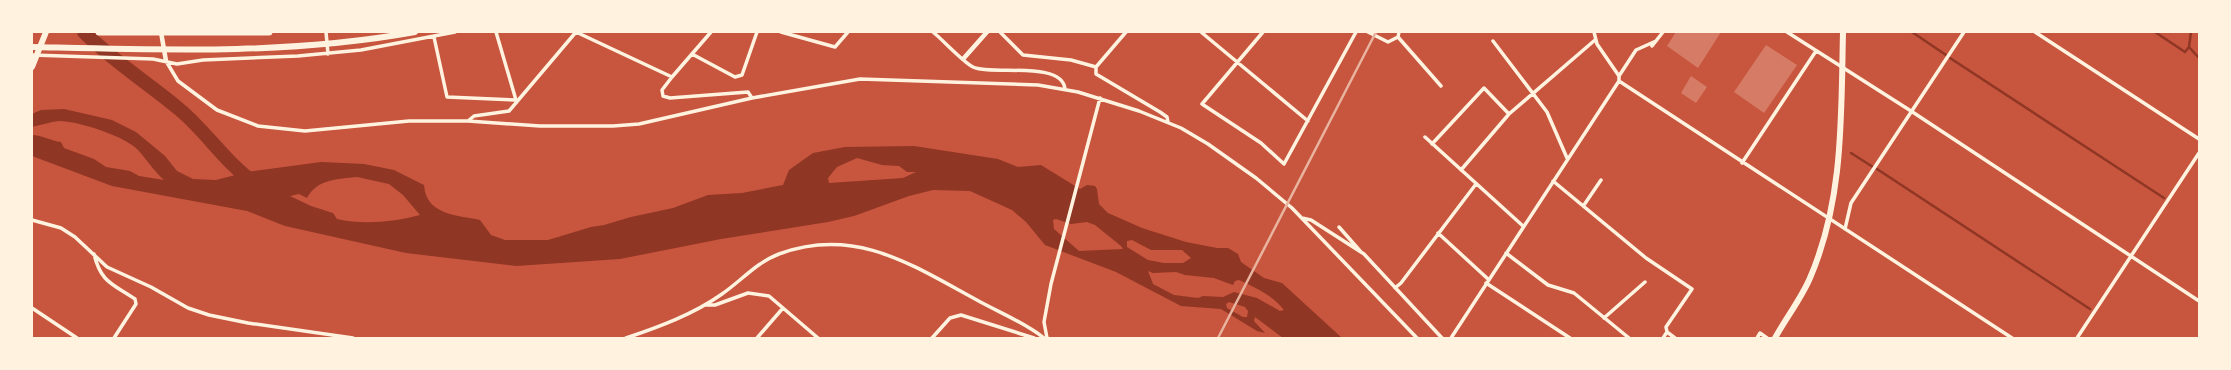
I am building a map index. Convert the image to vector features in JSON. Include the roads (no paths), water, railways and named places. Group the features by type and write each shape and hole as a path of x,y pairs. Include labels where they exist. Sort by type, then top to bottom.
{"highway":[{"path":"99,32 269,32"}],"main road":[{"path":"32,67 34,56 46,32"},
{"path":"32,46 175,49 271,48 352,42 415,32"},
{"path":"1775,338 1810,279 1829,220 1839,172 1843,32"}],"street":[{"path":"160,32 166,61 178,81 217,110 258,126 306,131 409,121 468,121 540,126 613,126 639,124 752,98 860,78 1038,85 1065,89 1100,98 1168,122 1191,133 1232,161 1278,195 1417,338"},
{"path":"326,32 328,54"},
{"path":"34,56 142,58 177,64 203,60 328,54 434,38 455,32"},
{"path":"496,32 516,100"},
{"path":"468,121 474,116 509,111 516,100 525,93 576,32 672,77"},
{"path":"711,32 672,77 662,90 661,94 670,98 748,92 752,98"},
{"path":"692,54 735,77 742,75 757,32"},
{"path":"781,32 835,47 848,32"},
{"path":"934,32 973,67 1024,70 1060,78 1065,83 1065,89"},
{"path":"964,58 987,32"},
{"path":"1000,32 1023,55 1071,60 1096,67"},
{"path":"1126,32 1096,67 1095,72 1098,77 1160,112 1167,117 1168,122"},
{"path":"1201,32 1308,121"},
{"path":"1263,32 1202,104 1261,144 1284,164 1356,32"},
{"path":"1368,32 1388,42 1398,37"},
{"path":"1398,37 1399,32"},
{"path":"1594,32 1595,40 1619,76"},
{"path":"1652,46 1662,32"},
{"path":"1787,32 1911,111 2199,301"},
{"path":"1845,229 1851,203 1964,32"},
{"path":"2035,32 2199,139"},
{"path":"1398,37 1441,86"},
{"path":"434,38 448,97 516,100"},
{"path":"1461,170 1509,114 1595,40"},
{"path":"1493,41 1547,112 1567,158"},
{"path":"1451,338 1567,158 1619,81 1619,76 1636,50 1656,41"},
{"path":"1742,163 1816,51"},
{"path":"1619,81 1829,220 2012,338"},
{"path":"1432,144 1484,88 1509,114"},
{"path":"1048,338 1044,322 1051,284 1100,98"},
{"path":"1425,137 1523,226"},
{"path":"2077,338 2199,153"},
{"path":"1584,205 1601,180"},
{"path":"1553,181 1584,205 1646,258 1692,289 1666,327 1667,332 1664,338"},
{"path":"1395,288 1476,184"},
{"path":"1301,218 1311,220 1364,254"},
{"path":"32,220 61,228 75,237 107,267 152,287 188,308 208,315 248,324 353,338"},
{"path":"1339,227 1442,338"},
{"path":"1438,233 1487,281 1570,338"},
{"path":"626,338 705,306 723,294 758,265 779,254 801,248 851,245 875,249 903,260 1044,338"},
{"path":"1506,253 1548,285 1574,293 1629,338"},
{"path":"94,254 99,270 105,280 118,290 135,299 136,304 114,338"},
{"path":"1604,318 1645,282"},
{"path":"705,306 715,306 748,293 759,293 769,296 818,338"},
{"path":"32,308 77,338"},
{"path":"758,338 783,308"},
{"path":"932,338 950,318 961,314 1034,338"},
{"path":"1667,332 1675,338"},
{"path":"1756,338 1760,333 1767,338"},
{"path":"336,336 341,338"}],"waterway":[{"path":"84,32 107,53 179,109 235,167 256,184"},
{"path":"1912,32 1946,55"},
{"path":"2155,32 2185,52 2189,47"},
{"path":"2191,32 2189,47 2199,58"},
{"path":"1950,58 2164,198"},
{"path":"1851,153 1873,167"},
{"path":"1877,169 2090,309"}],"railway":[{"path":"1218,338 1376,32"}]}
